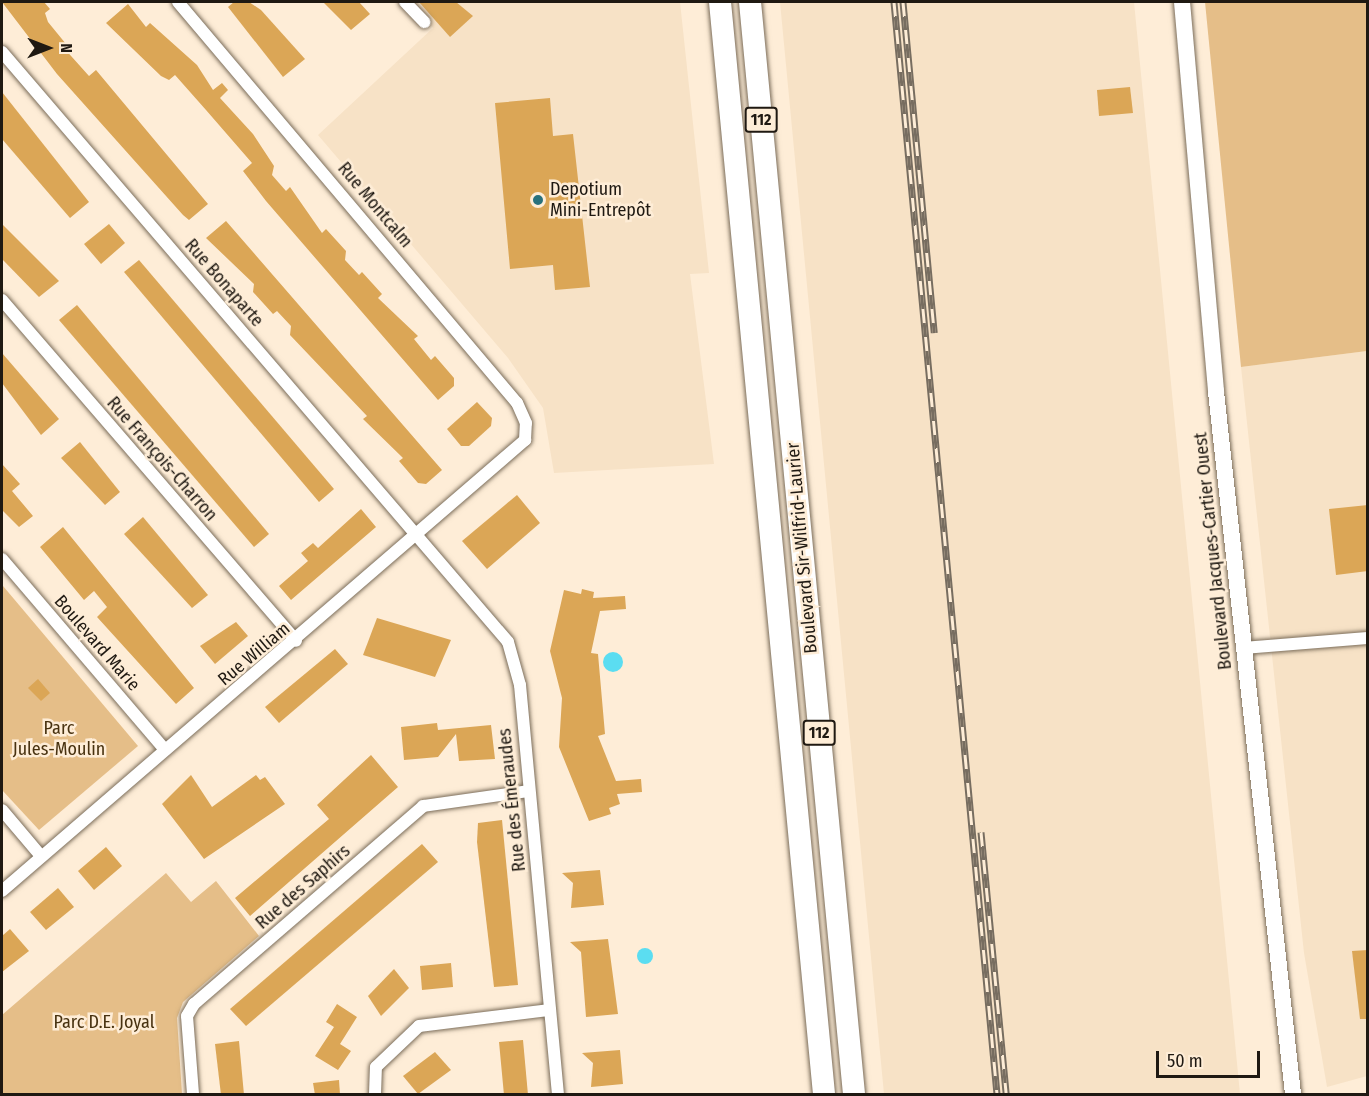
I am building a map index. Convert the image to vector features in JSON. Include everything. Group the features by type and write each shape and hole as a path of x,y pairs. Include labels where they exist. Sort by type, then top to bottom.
{"highway":[{"name":"Boulevard Sir-Wilfrid-Laurier","path":"720,2 824,1095"},
{"name":"Boulevard Sir-Wilfrid-Laurier","path":"750,2 854,1095"}],"main road":[{"name":"Boulevard Jacques-Cartier Ouest","path":"1182,2 1243,648 1293,1095"}],"street":[{"name":"Rue Montcalm","path":"178,2 517,403 526,423 525,440"},
{"path":"405,2 424,22"},
{"name":"Rue Bonaparte","path":"2,52 419,537"},
{"name":"Rue François-Charron","path":"2,300 296,641"},
{"name":"Rue William","path":"2,891 165,750 419,537 525,440"},
{"name":"Rue des Émeraudes","path":"419,537 512,651 529,791 558,1095"},
{"name":"Boulevard Marie","path":"2,559 165,750"},
{"path":"1243,648 1368,638"},
{"name":"Rue des Saphirs","path":"193,1095 187,1016 194,1004 423,806 529,791"},
{"path":"2,810 41,856"},
{"path":"375,1095 376,1067 418,1026 550,1010"}],"shaded area":[{"path":"410,2 680,2 709,273 690,274 714,464 554,473 543,408 508,358 318,135 433,28"},
{"path":"780,2 1134,2 1240,1094 884,1094"},
{"path":"1367,351 1367,1076 1327,1087 1304,953 1241,367"}],"green space":[{"path":"1205,2 1367,2 1367,351 1241,367"},
{"name":"Parc Jules-Moulin","path":"3,586 138,746 39,830 2,790"},
{"name":"Parc D.E. Joyal","path":"166,873 191,902 216,881 259,936 183,1002 177,1018 182,1094 2,1094 2,1015"}],"water":[{"path":"613,652 620,655 623,662 620,669 613,672 606,669 603,662 606,655"},
{"path":"645,948 653,956 645,964 637,956"}],"building":[{"path":"2,2 44,2 50,9 45,13 48,22 66,44 63,47 89,76 96,70 208,204 189,220 183,215 57,74"},
{"path":"234,2 249,2 261,10 305,59 283,77 228,7"},
{"path":"323,2 359,2 370,14 351,30"},
{"path":"419,2 456,2 473,16 450,37"},
{"path":"128,4 146,27 150,23 197,65 213,90 222,83 228,90 220,98 253,134 274,166 272,175 286,191 290,187 322,233 326,229 346,251 345,260 359,275 362,272 382,294 378,298 418,336 414,339 431,360 435,356 454,378 454,386 438,400 266,201 243,171 252,163 206,110 175,75 169,80 161,76 106,23"},
{"path":"1130,87 1133,113 1099,116 1097,90"},
{"path":"2,92 89,202 70,218 2,139"},
{"path":"550,98 553,136 573,134 590,287 555,290 553,265 510,269 495,103"},
{"path":"226,221 442,470 426,484 418,483 399,461 403,458 363,419 367,416 290,335 291,326 277,311 273,314 253,292 254,284 206,238"},
{"path":"2,224 59,281 39,297 2,259"},
{"path":"109,224 125,243 101,264 84,244"},
{"path":"139,260 334,489 319,502 124,272"},
{"path":"77,305 269,534 254,547 59,320"},
{"path":"2,353 59,419 41,435 2,383"},
{"path":"477,402 492,418 491,426 469,446 461,446 447,429"},
{"path":"80,442 120,492 105,505 61,458"},
{"path":"2,464 20,484 12,491 33,516 19,527 2,510"},
{"path":"517,495 540,523 487,569 462,541"},
{"path":"1368,505 1368,571 1336,575 1329,509"},
{"path":"361,509 376,527 291,600 279,586 308,561 301,553 313,543 318,548"},
{"path":"143,517 208,595 192,608 124,534"},
{"path":"63,527 194,688 176,704 97,617 107,607 94,591 84,600 40,547"},
{"path":"582,589 594,592 593,598 625,596 626,609 600,611 591,653 598,654 605,734 598,736 616,781 641,779 642,792 617,794 620,804 609,808 611,814 589,821 559,747 562,698 550,651 564,590 581,594"},
{"path":"377,618 451,640 435,677 363,655"},
{"path":"236,622 248,636 215,664 200,646"},
{"path":"335,649 348,664 279,723 265,707"},
{"path":"38,679 50,693 41,701 28,688"},
{"path":"437,723 438,730 491,725 495,759 459,761 456,734 438,757 404,760 401,727"},
{"path":"371,755 398,787 250,916 235,898 329,819 317,805"},
{"path":"191,775 212,807 256,775 260,780 265,777 285,804 204,859 162,804"},
{"path":"502,820 518,985 494,987 477,842 478,823"},
{"path":"422,844 438,862 246,1026 230,1009"},
{"path":"106,847 122,866 94,890 78,871"},
{"path":"600,870 604,905 571,908 573,883 562,873"},
{"path":"58,888 74,907 46,930 30,912"},
{"path":"10,929 29,951 2,972 2,936"},
{"path":"608,939 618,1014 586,1017 581,952 570,942"},
{"path":"1368,950 1368,1019 1360,1019 1352,951"},
{"path":"451,963 453,987 422,990 420,966"},
{"path":"394,969 409,988 381,1016 368,996"},
{"path":"337,1004 357,1017 340,1044 351,1051 338,1070 315,1056 334,1027 326,1022"},
{"path":"523,1040 528,1095 504,1095 499,1042"},
{"path":"239,1041 244,1095 221,1095 215,1044"},
{"path":"620,1050 623,1084 591,1087 593,1063 582,1053"},
{"path":"435,1052 451,1070 418,1094 403,1076"},
{"path":"339,1080 340,1095 315,1095 313,1083"}],"railway":[{"path":"894,2 997,1094"},
{"path":"903,2 934,333"},
{"path":"981,832 1006,1094"}],"place":[{"name":"Depotium Mini-Entrepôt","path":"538,200"}]}
